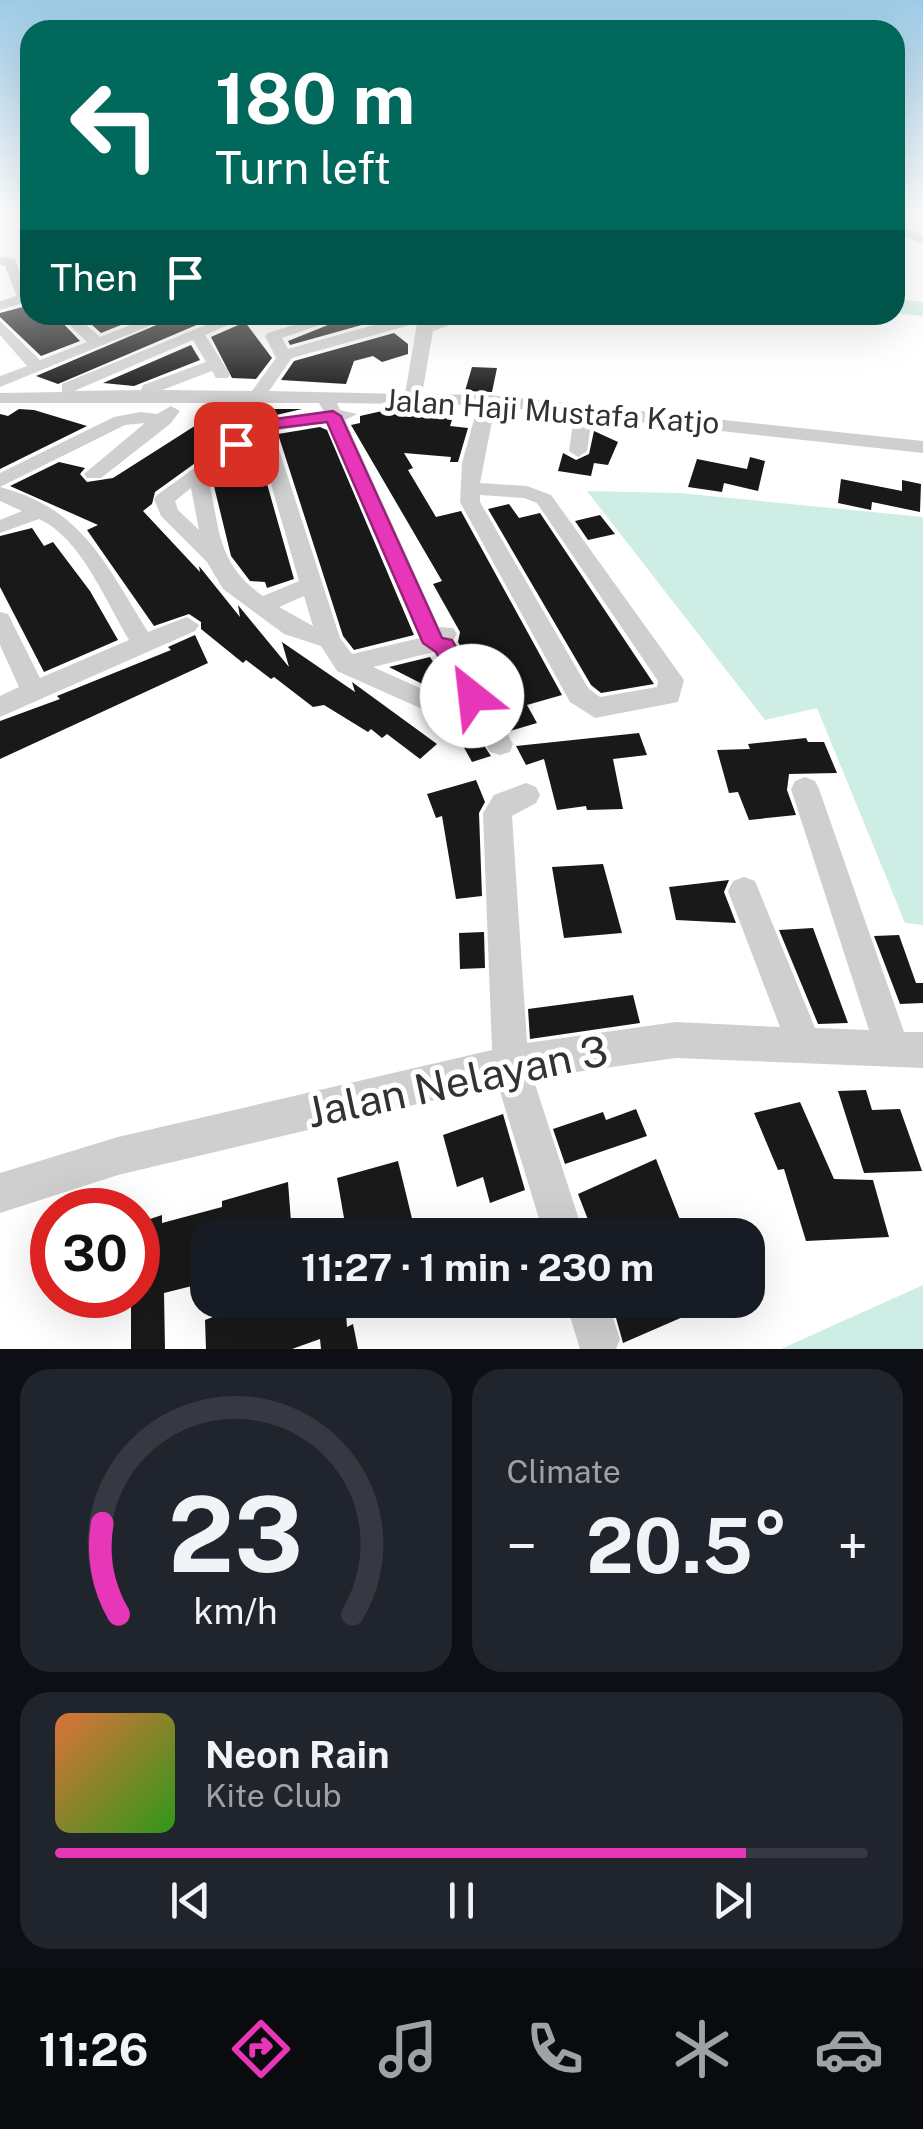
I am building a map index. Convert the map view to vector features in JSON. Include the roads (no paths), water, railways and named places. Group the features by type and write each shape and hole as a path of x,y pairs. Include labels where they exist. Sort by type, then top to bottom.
{"street":[{"path":"77,325 96,342"},
{"path":"4,391 32,367 132,325"},
{"path":"4,391 152,388 220,371 188,336 160,325"},
{"path":"68,388 219,325"},
{"path":"259,325 272,336 284,356"},
{"path":"288,325 294,330"},
{"path":"272,336 310,325"},
{"path":"257,396 284,356 402,325"},
{"path":"412,399 420,325"},
{"path":"0,326 32,367"},
{"path":"0,338 32,367"},
{"name":"Jalan Haji Mustafa Katjo","path":"4,391 257,396 337,407 412,399 488,400 923,447"},
{"path":"157,419 164,395"},
{"path":"94,474 184,395"},
{"path":"469,488 527,492 548,503 671,680 669,696 594,708 582,698 473,509 469,488 488,400"},
{"path":"329,640 292,628 231,584 215,558 164,505 168,494 263,428 337,407 442,640 500,744"},
{"path":"578,451 584,410"},
{"path":"0,481 120,421 157,419"},
{"path":"263,428 329,640 346,665 432,705 472,696"},
{"path":"66,446 111,460"},
{"path":"198,472 215,558"},
{"path":"0,493 61,520 93,561 144,644"},
{"path":"0,527 42,510"},
{"path":"261,606 312,584"},
{"path":"0,620 10,658 34,691"},
{"path":"0,707 187,625"},
{"path":"346,665 442,640"},
{"path":"805,789 908,1048"},
{"path":"526,795 502,806 497,817 505,893 510,1064 559,1218"},
{"path":"744,891 803,1042"},
{"name":"Jalan Nelayan 3","path":"0,1193 118,1156 510,1064 676,1040 908,1048"}],"waterway":[{"path":"905,307 923,309"}]}
